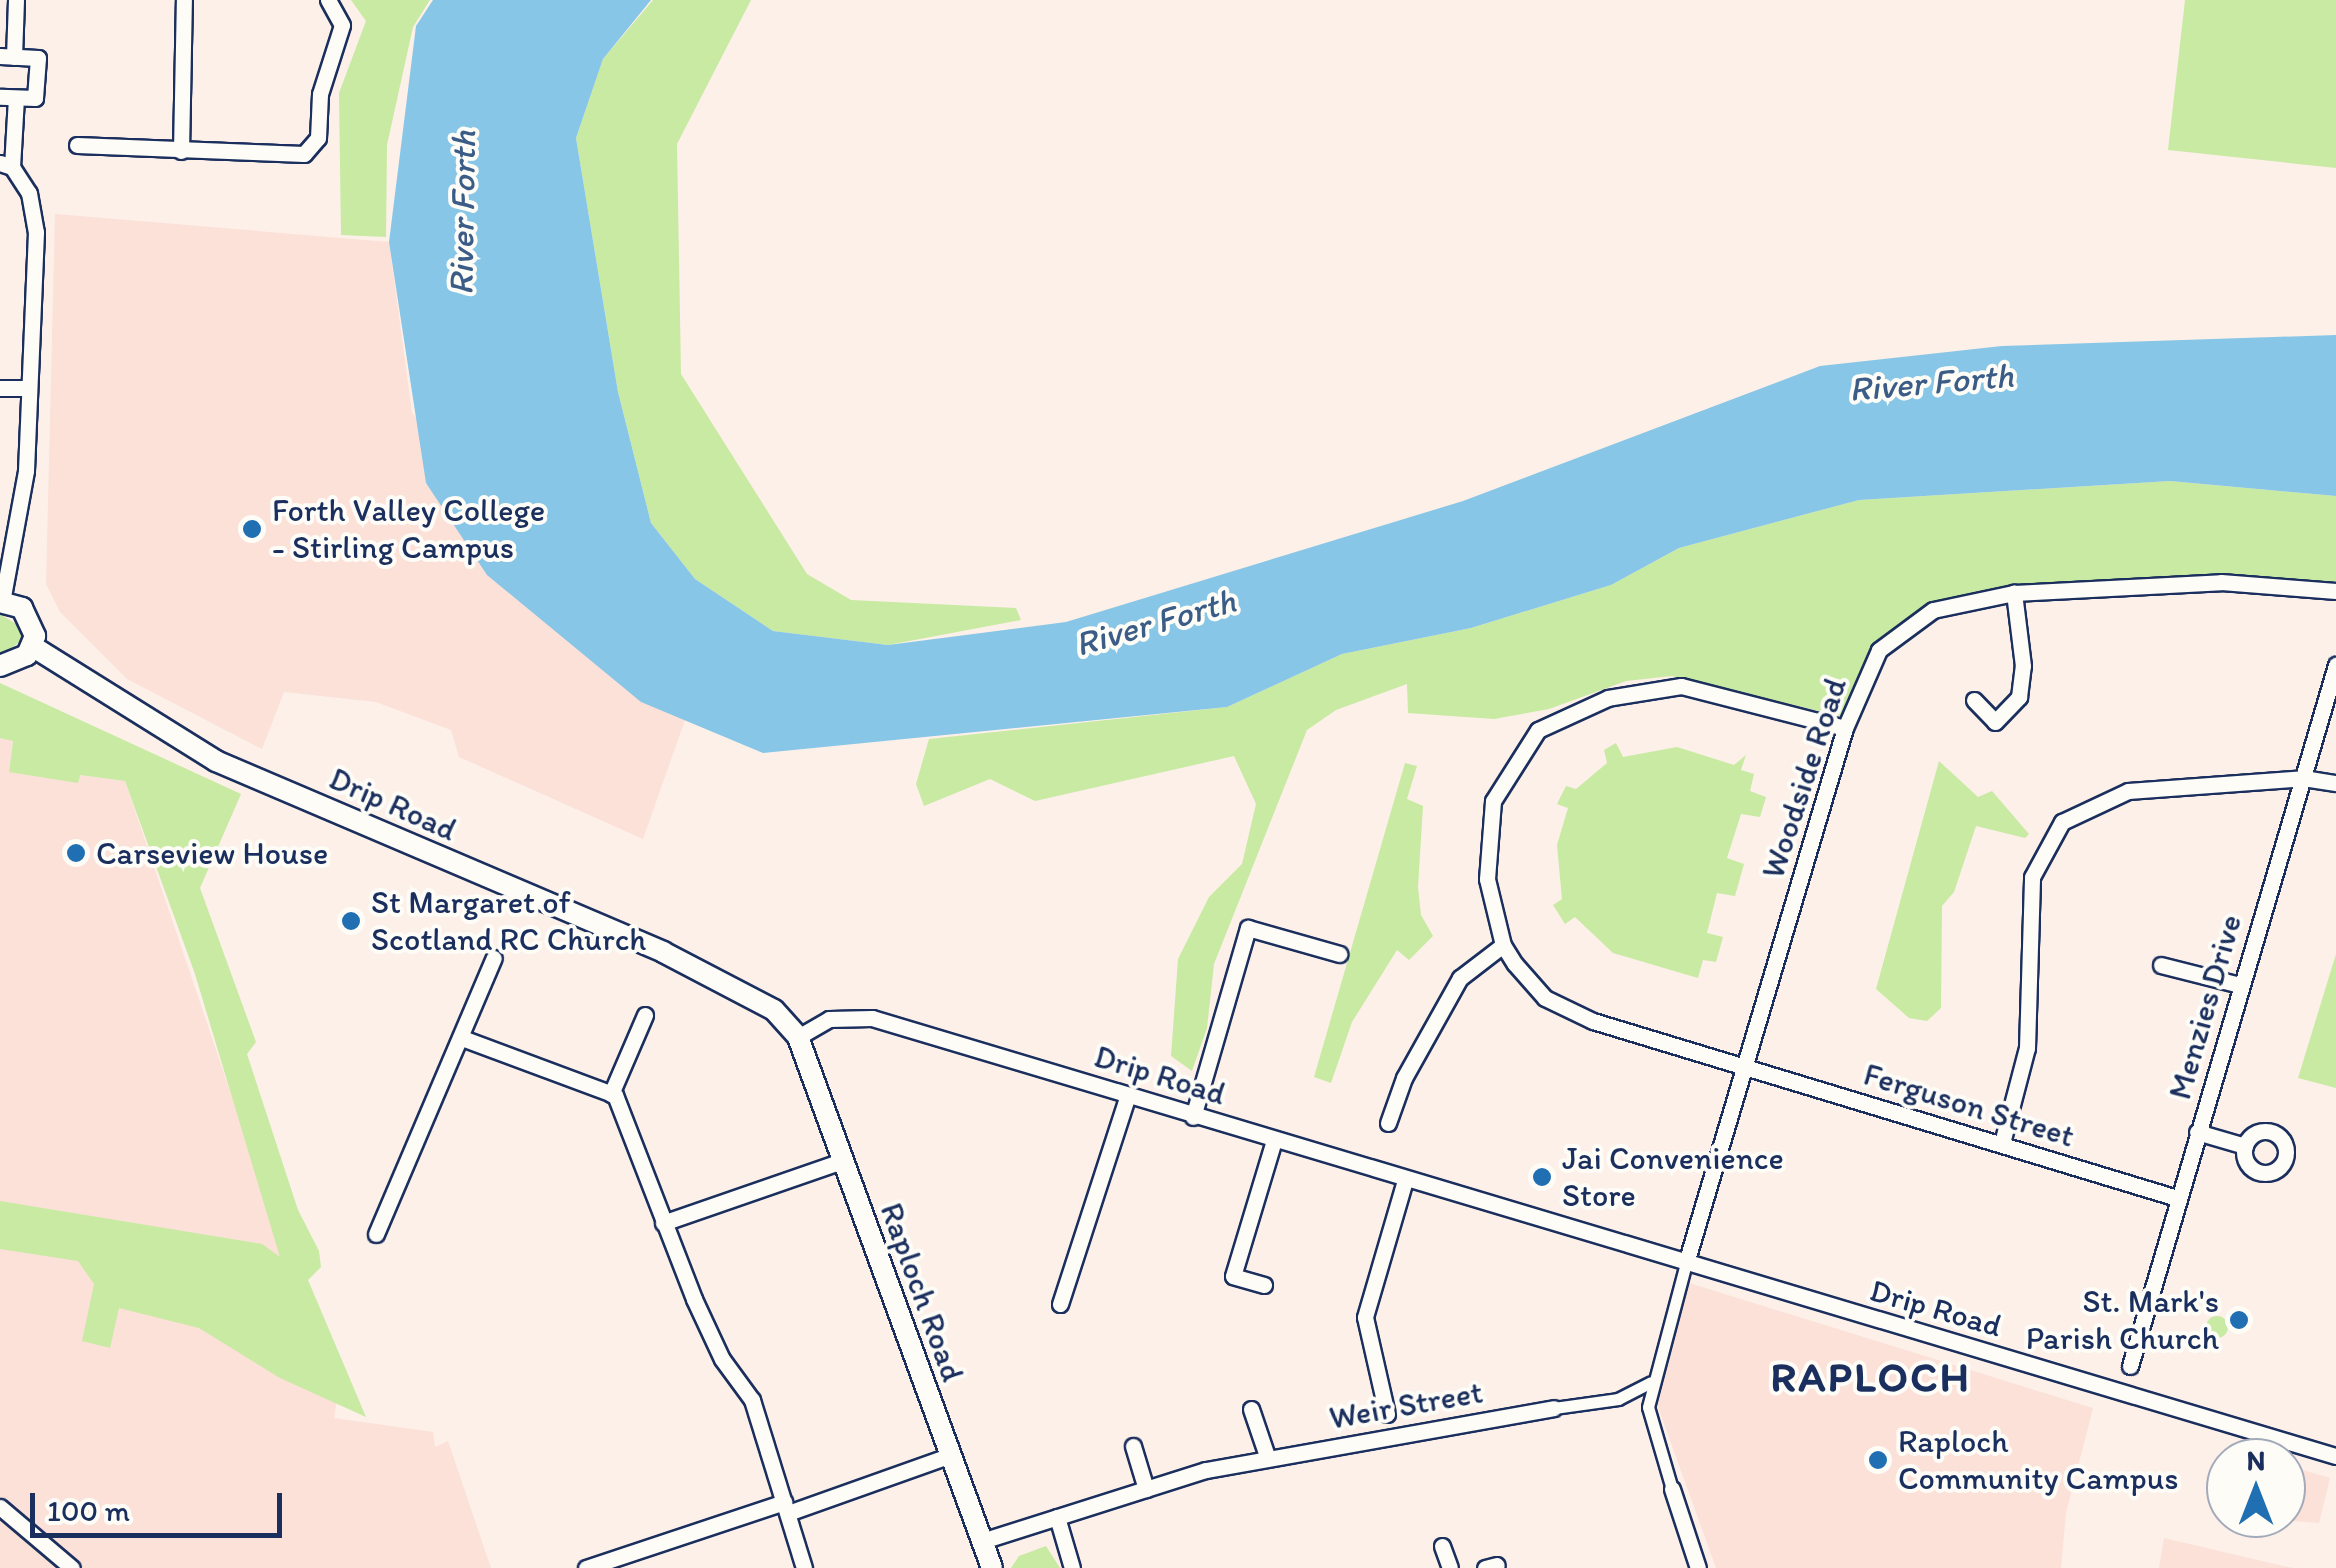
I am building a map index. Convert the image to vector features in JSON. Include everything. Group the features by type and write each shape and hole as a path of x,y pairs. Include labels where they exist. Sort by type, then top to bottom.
{"street":[{"path":"0,666 19,661 32,646 29,616 1,602 26,470 36,232 28,193 6,165 8,98 35,98 38,58 7,56 16,0"},
{"path":"181,151 184,0"},
{"path":"76,145 304,154 318,138 320,94 342,24 328,0"},
{"path":"0,388 29,388"},
{"name":"Woodside Road","path":"1686,1263 1846,728 1879,650 1933,610 2014,592 2221,582 2336,592"},
{"path":"1974,700 1995,722 2019,697 2023,666 2014,592"},
{"name":"Drip Road","path":"32,646 216,761 739,987 798,1037 830,1019 872,1018 1128,1098 2336,1456"},
{"name":"Menzies Drive","path":"2130,1366 2176,1198 2336,664"},
{"path":"1388,1123 1404,1078 1460,978 1503,945 1486,878 1493,801 1538,730 1608,698 1682,686 1846,728"},
{"path":"2002,1143 2026,1048 2032,877 2062,822 2128,791 2304,778 2336,783"},
{"path":"1193,1117 1248,928 1339,954"},
{"name":"Ferguson Street","path":"1503,945 1545,998 1592,1021 2176,1198"},
{"path":"376,1234 494,958"},
{"path":"2161,965 2240,984"},
{"path":"645,1016 611,1094 662,1224 722,1359 752,1400 804,1568"},
{"name":"Raploch Road","path":"798,1037 992,1568"},
{"path":"462,1038 611,1094"},
{"path":"1060,1304 1128,1098"},
{"path":"2198,1132 2244,1146"},
{"path":"1264,1285 1233,1276 1274,1140"},
{"path":"662,1224 842,1161"},
{"path":"1387,1414 1365,1317 1405,1180"},
{"path":"1686,1263 1651,1382 1648,1407 1698,1568"},
{"path":"1554,1408 1618,1399 1651,1382"},
{"name":"Weir Street","path":"982,1541 1267,1456 1554,1408"},
{"path":"1251,1409 1267,1456"},
{"path":"1134,1446 1146,1489"},
{"path":"586,1568 950,1455"},
{"path":"0,1507 72,1568"},
{"path":"1056,1517 1072,1568"},
{"path":"1442,1546 1450,1568"}],"shaded area":[{"name":"Forth Valley College - Stirling Campus","path":"55,214 389,242 412,413 641,702 685,720 643,839 459,757 451,730 376,702 284,692 262,749 127,679 60,612 46,584"},
{"path":"0,738 13,740 9,771 78,782 79,775 125,781 294,1280 339,1387 334,1418 433,1432 435,1447 448,1441 491,1568 0,1568"},
{"name":"Raploch Community Campus","path":"1689,1283 2093,1408 2066,1513 2061,1568 1716,1568 1653,1393"},
{"path":"2306,1471 2330,1478 2319,1523 2306,1522"},
{"path":"2164,1538 2279,1565 2293,1568 2159,1568"}],"green space":[{"path":"351,0 430,0 413,27 387,145 386,237 341,235 339,93 366,21"},
{"path":"653,0 751,0 677,144 681,374 807,574 851,600 1016,608 1021,620 888,645 773,631 695,579 651,523 618,392 576,138 603,59"},
{"path":"2185,0 2336,0 2336,168 2168,150"},
{"path":"2170,481 2336,496 2336,587 2188,579 1950,602 1872,650 1840,716 1672,676 1626,681 1549,709 1494,719 1408,713 1407,684 1336,710 1307,730 1214,964 1207,1028 1192,1071 1171,1056 1178,959 1209,897 1242,864 1256,804 1234,756 1035,801 990,779 924,806 916,784 929,739 1227,707 1342,654 1471,628 1611,585 1679,548 1859,500"},
{"path":"0,614 21,627 21,640 7,653 0,653"},
{"path":"0,683 241,794 200,888 256,1042 247,1054 298,1210 319,1251 321,1267 308,1280 366,1417 280,1378 199,1328 119,1308 110,1348 82,1341 94,1284 78,1261 0,1249 0,1201 262,1244 280,1257 195,974 125,781 80,775 78,783 9,772 13,741 0,738"},
{"path":"1616,743 1623,757 1677,747 1734,765 1746,755 1741,770 1754,774 1750,791 1766,797 1760,817 1741,814 1727,858 1744,864 1735,896 1717,893 1707,933 1723,937 1716,962 1703,960 1698,978 1613,953 1575,917 1565,924 1553,905 1562,899 1557,845 1568,808 1557,804 1566,786 1576,789 1607,763 1604,750"},
{"path":"1939,761 1978,797 1992,791 2029,834 2025,838 1976,826 1954,892 1942,906 1941,1008 1927,1021 1909,1018 1876,989"},
{"path":"1405,763 1417,766 1407,799 1423,806 1418,887 1421,915 1433,936 1409,960 1397,950 1352,1022 1331,1083 1314,1077"},
{"path":"2336,954 2336,1088 2298,1078"},
{"path":"2213,1316 2221,1316 2228,1327 2221,1338 2213,1338 2206,1331 2206,1323"},
{"path":"1046,1546 1060,1568 1011,1568 1019,1556"}],"water":[{"name":"River Forth","path":"433,0 651,0 603,59 576,138 618,392 651,523 695,579 773,631 888,645 1066,622 1463,501 1820,366 2002,346 2336,335 2336,496 2170,481 1859,500 1679,548 1611,585 1471,628 1342,654 1227,707 763,753 641,702 487,575 426,483 389,242 416,26"}],"place":[{"name":"Forth Valley College - Stirling Campus","path":"252,529"},
{"name":"Carseview House","path":"76,853"},
{"name":"St Margaret of Scotland RC Church","path":"351,921"},
{"name":"Jai Convenience Store","path":"1542,1177"},
{"name":"St. Mark's Parish Church","path":"2239,1320"},
{"name":"Raploch Community Campus","path":"1878,1460"}],"district":[{"name":"RAPLOCH","path":"1871,1377"}]}
